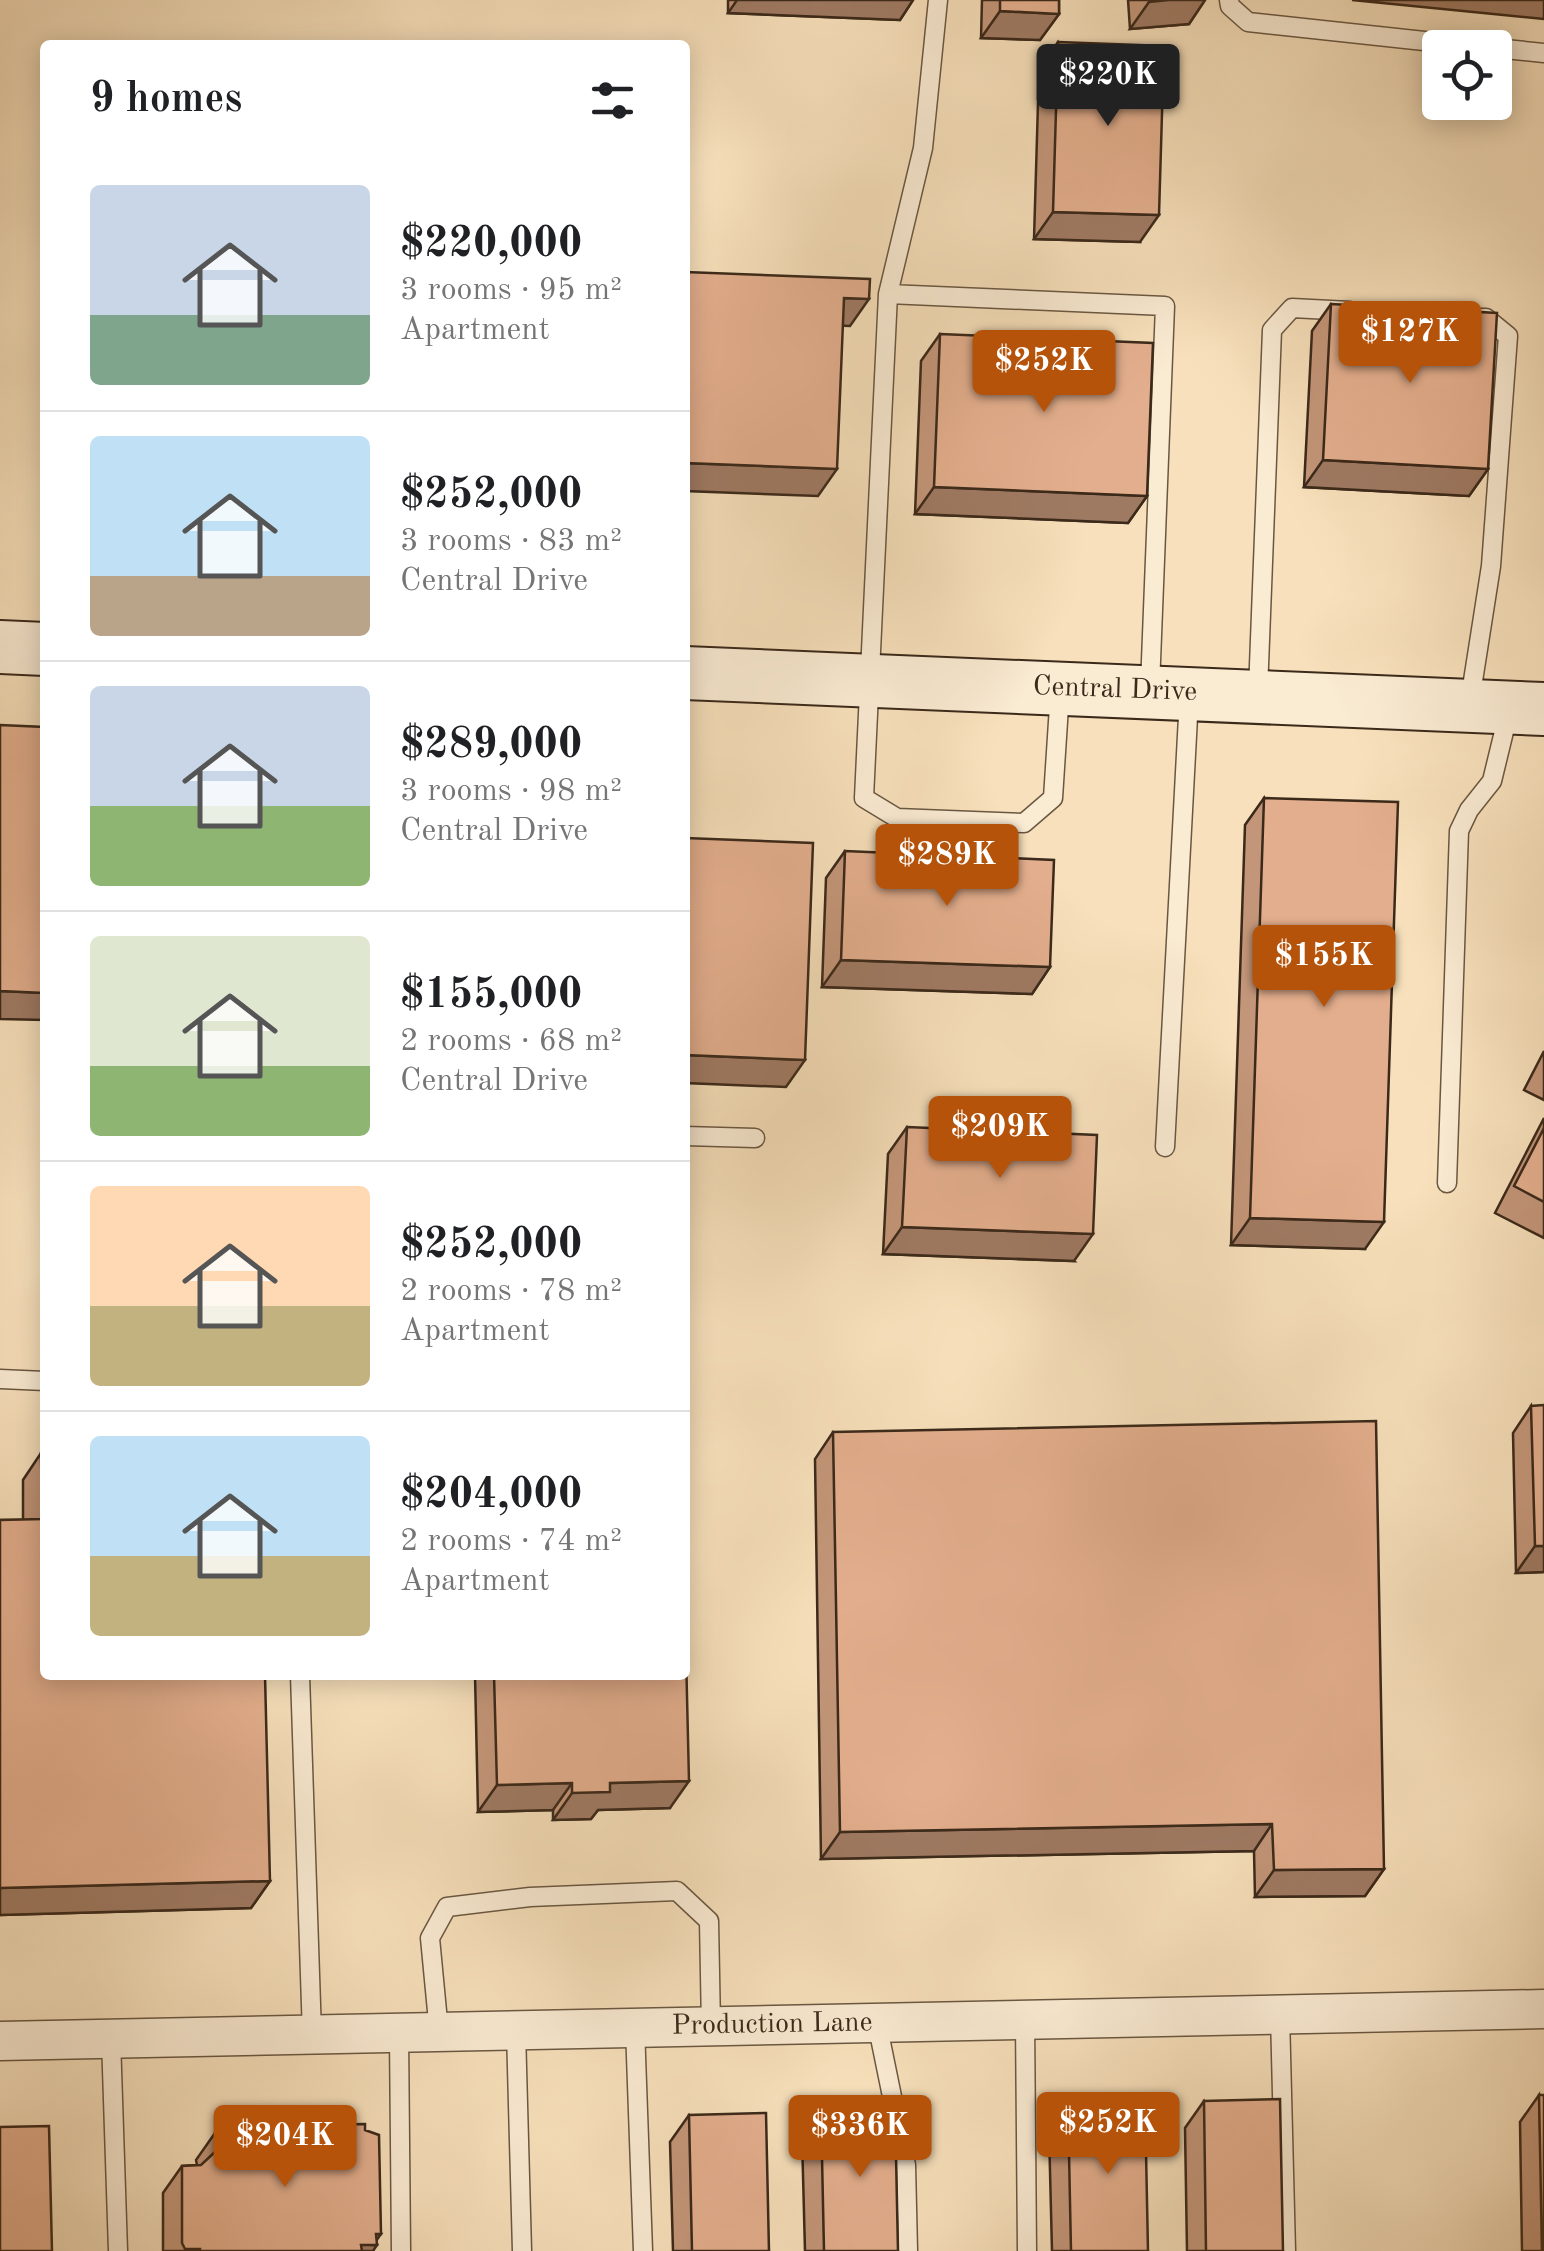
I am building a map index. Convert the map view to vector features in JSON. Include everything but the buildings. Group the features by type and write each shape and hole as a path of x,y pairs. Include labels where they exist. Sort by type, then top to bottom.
{"street":[{"path":"0,647 40,648"},
{"name":"Central Drive","path":"690,673 1508,707"},
{"name":"Production Lane","path":"0,2041 1544,2009"}],"lane":[{"path":"938,0 923,148 888,294 864,798 897,818 1024,823 1053,798 1060,688"},
{"path":"1229,0 1230,6 1248,22 1422,41"},
{"path":"1512,50 1544,53"},
{"path":"888,294 1165,306 1169,692 1165,1147"},
{"path":"1258,696 1272,330 1292,308 1370,312"},
{"path":"1447,1183 1459,832 1469,810 1492,782 1508,707 1491,566 1508,336 1486,318 1467,317"},
{"path":"690,1136 755,1138"},
{"path":"0,1378 40,1381"},
{"path":"300,1680 312,2035"},
{"path":"439,2032 430,1938 447,1907 530,1897 677,1891 710,1921 710,2027"},
{"path":"1280,2015 1286,2251"},
{"path":"1026,2020 1027,2251"},
{"path":"877,2023 906,2165 908,2251"},
{"path":"635,2028 643,2251"},
{"path":"516,2031 522,2251"},
{"path":"399,2034 401,2251"},
{"path":"111,2039 118,2251"}]}
